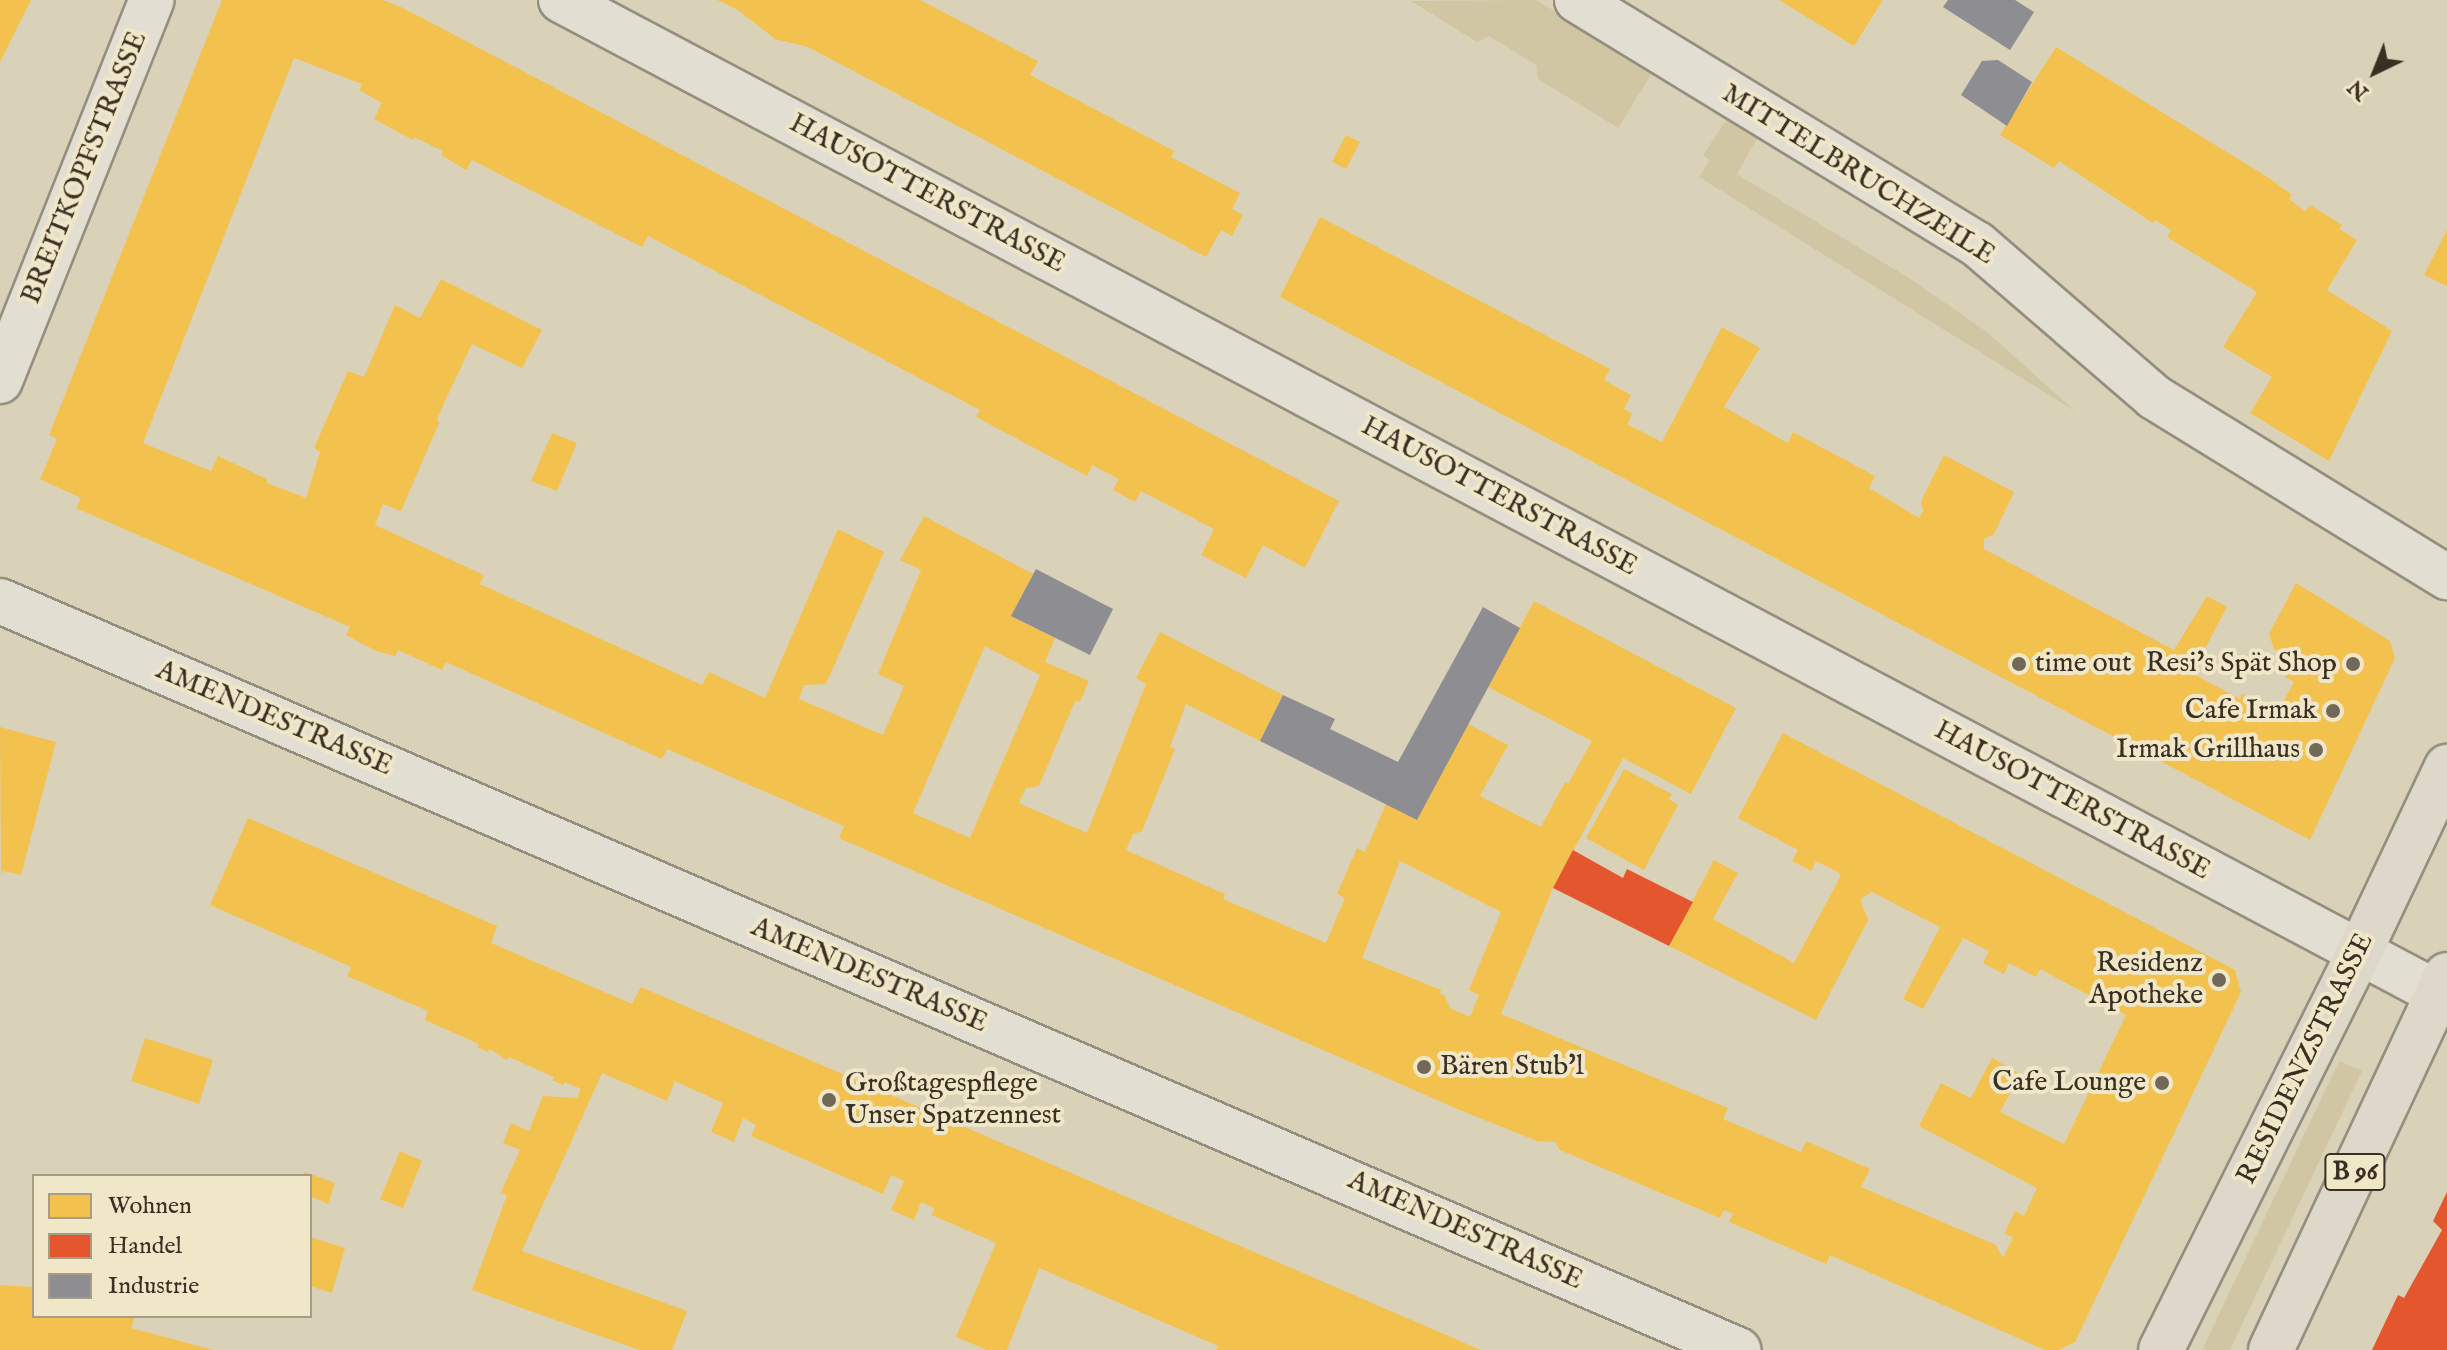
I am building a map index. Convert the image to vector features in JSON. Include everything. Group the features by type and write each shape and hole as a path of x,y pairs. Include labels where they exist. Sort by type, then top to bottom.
{"main road":[{"name":"RESIDENZSTRASSE","path":"2161,1350 2359,953 2447,767"},
{"name":"B 96","path":"2271,1350 2444,989"}],"street":[{"name":"BREITKOPFSTRASSE","path":"0,381 152,0"},
{"name":"HAUSOTTERSTRASSE","path":"561,0 2359,953 2444,989"},
{"name":"MITTELBRUCHZEILE","path":"1577,0 1977,244 2154,397 2447,577"},
{"name":"AMENDESTRASSE","path":"0,601 1738,1350"}],"shaded area":[{"path":"1536,0 1654,70 1618,128 1538,79 1536,65 1489,36 1477,42 1411,1"},
{"path":"1743,106 1754,113 1752,134 1758,137 1737,174 1906,276 1986,331 2076,412 1699,177 1710,160 1703,155 1727,119"},
{"path":"2339,1061 2362,1071 2230,1350 2202,1350"}],"building: Wohnen":[{"path":"0,0 31,0 0,62"},
{"path":"222,0 383,0 1339,501 1305,568 1263,545 1246,578 1201,555 1214,529 1141,491 1135,502 1113,490 1119,479 1092,465 1087,476 976,417 980,410 648,236 642,247 472,160 466,170 441,155 443,151 414,137 413,140 374,119 382,103 359,90 362,84 294,58 143,443 211,471 218,456 267,479 267,483 306,498 320,452 314,448 348,371 364,377 395,305 420,318 441,279 542,330 522,368 472,344 437,419 439,423 401,511 383,504 375,525 484,575 480,584 702,685 709,672 765,698 838,529 884,552 826,684 804,685 799,699 883,735 904,686 878,674 921,570 900,560 924,516 1033,574 1011,616 1055,638 1045,662 1089,681 1080,702 1075,701 1039,786 1026,788 1019,803 1087,833 1146,684 1136,678 1160,632 1283,695 1260,741 1186,704 1170,747 1175,749 1142,831 1133,834 1126,850 1225,894 1223,899 1326,943 1345,898 1337,894 1357,848 1365,852 1386,804 1417,820 1468,724 1508,745 1480,796 1541,827 1565,782 1568,784 1592,741 1488,687 1534,601 1736,708 1691,794 1623,758 1553,888 1501,1014 1728,1108 1723,1119 1801,1152 1806,1141 1870,1169 1861,1187 1996,1245 2003,1258 2013,1237 2004,1234 2015,1211 2024,1216 2037,1188 1919,1126 1941,1083 1971,1098 1992,1058 2020,1074 2000,1112 2064,1144 2126,1015 2040,969 2036,977 2009,963 2004,974 1983,963 1989,951 1963,938 1923,1009 1903,999 1940,927 1872,892 1860,899 1868,920 1816,1020 1669,946 1714,860 1738,873 1713,919 1794,963 1836,885 1841,874 1816,861 1811,871 1792,861 1798,850 1738,818 1783,733 2235,970 2241,992 2075,1342 2059,1350 2045,1350 1830,1255 1826,1264 1729,1222 1733,1214 1724,1210 1720,1218 1560,1150 1555,1142 1537,1141 1462,1111 839,838 844,826 667,749 662,759 446,662 442,670 398,650 395,656 376,651 346,635 350,627 76,508 81,498 40,479 57,439 49,435","holes":["985,646 1040,675 970,838 913,813","1400,861 1501,912 1469,990 1479,995 1470,1017 1450,1008 1441,990 1362,958"]},
{"path":"717,0 920,0 1038,61 1030,75 1174,151 1171,157 1240,193 1232,209 1243,215 1232,236 1221,230 1206,257 808,47 775,39 738,10"},
{"path":"1779,0 1883,0 1854,46"},
{"path":"2056,47 2269,178 2291,194 2289,199 2305,211 2310,205 2342,225 2339,229 2357,240 2327,290 2392,331 2329,461 2250,413 2272,377 2223,347 2257,292 2167,237 2171,230 2155,220 2153,223 2059,161 2054,168 2000,135"},
{"path":"1346,135 1360,142 1346,169 1332,162"},
{"path":"1320,217 1610,369 1604,380 1631,395 1624,409 1632,414 1627,424 1662,442 1722,327 1760,348 1724,407 1788,443 1793,432 1875,476 1869,488 1919,518 1923,511 1921,501 1944,455 2014,492 1994,534 1984,539 1984,549 2174,650 2207,596 2227,607 2192,673 2240,699 2242,694 2266,707 2262,712 2274,719 2294,682 2285,677 2292,662 2274,649 2269,634 2296,583 2390,641 2395,658 2310,840 1280,297"},
{"path":"2447,230 2447,286 2424,275"},
{"path":"552,433 577,443 557,491 531,481"},
{"path":"0,727 56,742 21,875 3,871 1,877"},
{"path":"1624,769 1672,794 1669,799 1678,805 1644,870 1586,838"},
{"path":"248,818 497,926 491,943 632,1004 641,987 1481,1350 1216,1350 1218,1346 1039,1268 1007,1350 987,1350 956,1337 996,1243 932,1215 934,1208 921,1202 914,1220 891,1210 904,1181 891,1175 883,1194 751,1136 756,1125 743,1118 734,1142 711,1132 723,1103 675,1081 667,1101 602,1073 522,1251 687,1311 672,1350 639,1350 472,1290 507,1195 501,1192 520,1150 503,1143 511,1123 529,1131 543,1096 577,1098 581,1089 565,1082 563,1085 552,1080 554,1077 509,1057 507,1060 490,1049 488,1052 477,1047 479,1044 425,1020 428,1011 347,976 351,967 210,905"},
{"path":"145,1038 213,1060 199,1104 131,1081"},
{"path":"400,1151 422,1161 403,1208 380,1199"},
{"path":"312,1175 335,1183 328,1204 312,1197"},
{"path":"312,1238 345,1248 332,1293 312,1287"},
{"path":"0,1285 32,1287 32,1318 134,1318 131,1328 214,1350 0,1350"}],"building: Handel":[{"path":"1573,850 1623,878 1627,869 1693,902 1669,946 1553,888"},
{"path":"2447,1192 2447,1350 2372,1350 2398,1295 2404,1298 2442,1230 2433,1221"}],"building: Industrie":[{"path":"1948,0 2015,0 2034,12 2010,50 1943,7"},
{"path":"1998,60 2032,82 2007,126 1961,95 1982,61"},
{"path":"1036,569 1113,609 1090,655 1011,616"},
{"path":"1483,607 1520,628 1417,820 1260,741 1283,695 1335,719 1330,729 1398,762"}],"place":[{"name":"time out","path":"2019,664"},
{"name":"Resi's Spät Shop","path":"2353,664"},
{"name":"Cafe Irmak","path":"2333,711"},
{"name":"Irmak Grillhaus","path":"2316,750"},
{"name":"Residenz Apotheke","path":"2219,980"},
{"name":"Bären Stub'l","path":"1424,1067"},
{"name":"Cafe Lounge","path":"2162,1083"},
{"name":"Großtagespflege Unser Spatzennest","path":"829,1100"}]}
